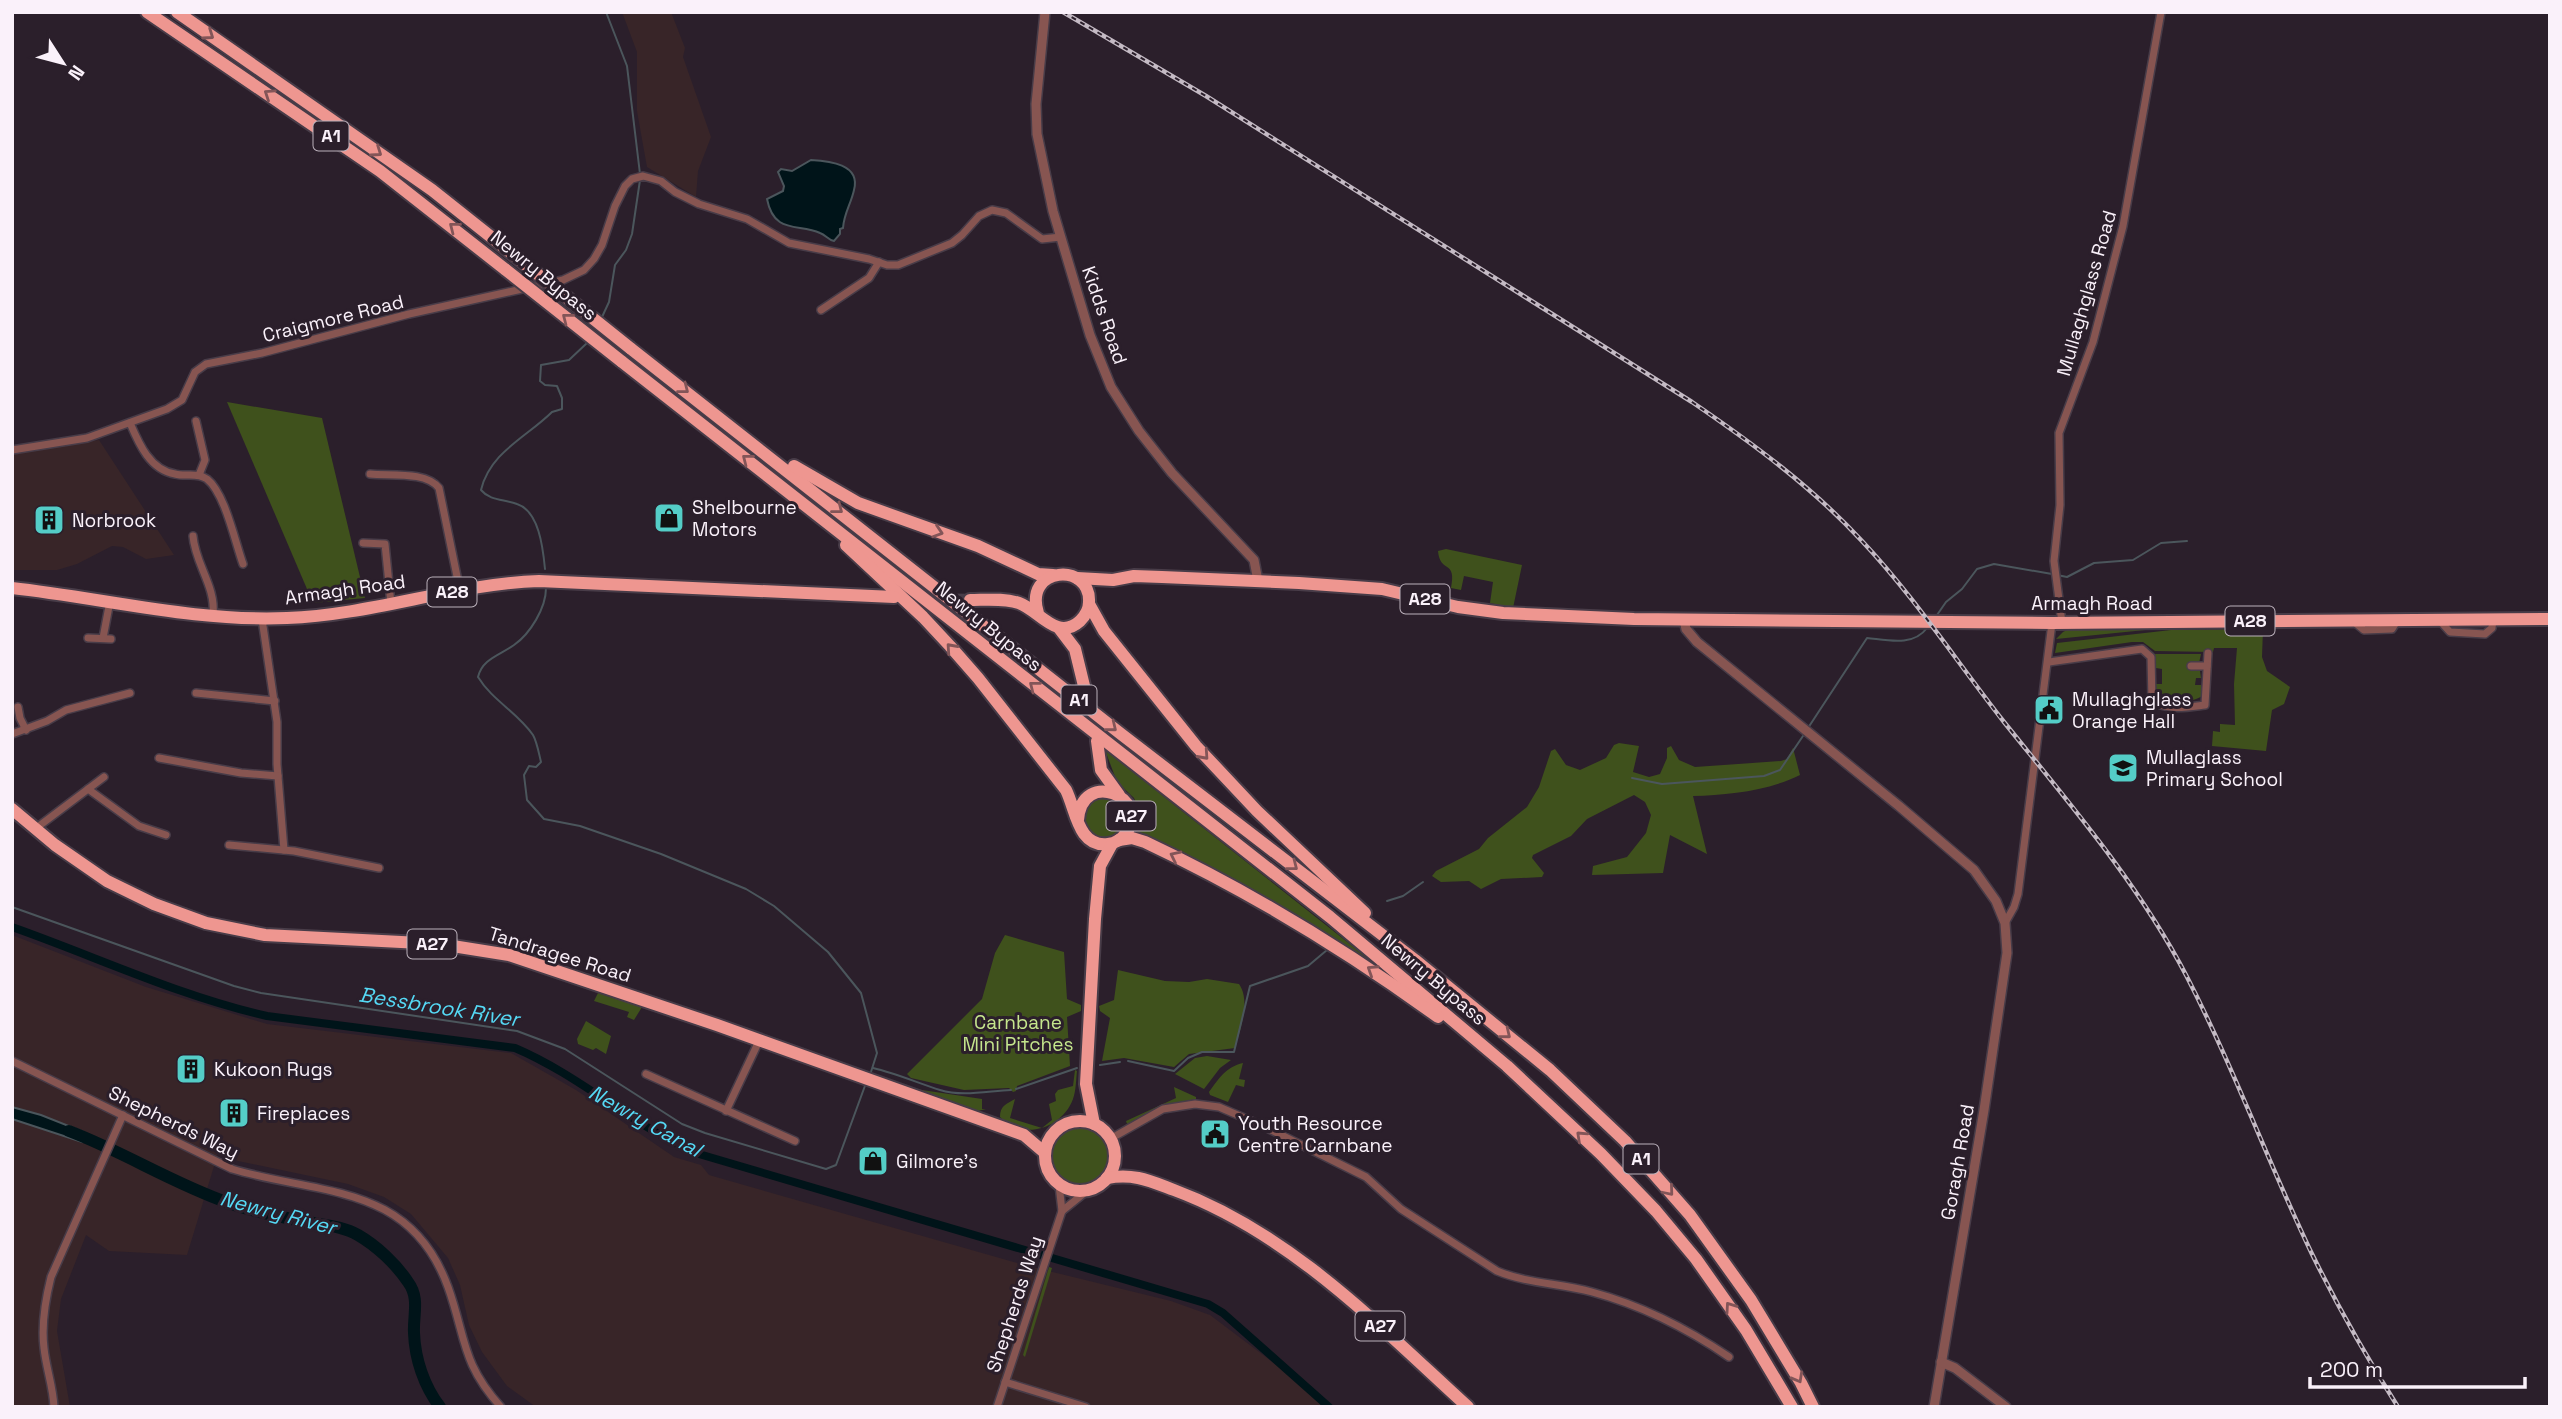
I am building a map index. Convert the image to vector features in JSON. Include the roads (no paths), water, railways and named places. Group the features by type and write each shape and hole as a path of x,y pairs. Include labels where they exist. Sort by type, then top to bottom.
{"highway":[{"name":"Newry Bypass","path":"147,12 380,171 1330,917 1507,1066 1601,1154 1680,1240 1746,1330 1792,1407"},
{"name":"Newry Bypass","path":"177,12 432,190 1121,734 1415,960 1550,1070 1625,1141 1721,1256 1751,1300 1813,1407"},
{"path":"746,437 858,503 978,546 1038,575 1054,575"},
{"path":"801,501 923,617 978,678 1066,790 1074,805 1077,820"},
{"name":"A28","path":"1054,575 1113,580 1134,576 1258,581"},
{"path":"970,600 1016,601 1026,597 1054,575"},
{"path":"1077,578 1083,583 1104,631 1226,779 1415,960"},
{"name":"Armagh Road","path":"12,588 262,619 315,617 460,591 520,582 559,580 894,597"},
{"name":"A28","path":"1082,619 1089,600 1113,580"},
{"name":"Armagh Road","path":"1258,581 1375,588 1458,607 1503,613 1634,619 1917,623 2550,619"},
{"path":"1038,613 1036,595 1039,587"},
{"path":"1016,601 1059,628 1075,649"},
{"path":"1059,628 1076,624 1082,619"},
{"path":"1082,619 1075,649 1085,690"},
{"name":"A27","path":"1094,1124 1086,1084 1094,919 1100,866 1116,842 1126,834 1132,818 1126,801 1101,770 1097,741"},
{"name":"A27","path":"1100,866 1077,820 1078,811 1101,770"},
{"name":"A27","path":"1087,797 1102,791 1119,795"},
{"name":"Tandragee Road","path":"12,808 35,829 107,880 154,904 206,923 265,935 440,944 490,950 577,977 1024,1135 1051,1136"},
{"path":"1116,842 1132,838 1145,842 1250,894 1386,979 1507,1066"},
{"name":"A27","path":"1089,840 1104,845 1116,842"},
{"name":"A27","path":"1059,1185 1048,1170 1045,1153 1051,1136 1080,1105 1086,1084"},
{"path":"1065,1124 1074,1121 1094,1124 1134,1176"},
{"name":"Tandragee Road","path":"1024,1135 1045,1153"},
{"path":"1107,1178 1115,1159 1112,1144"},
{"name":"A27","path":"1088,1190 1099,1186 1107,1178 1134,1176 1205,1203 1274,1241 1353,1303 1468,1407"},
{"path":"1059,1185 1068,1189 1088,1190"}],"street":[{"name":"Kidds Road","path":"1045,12 1036,104 1037,134 1053,211 1090,335 1111,387 1139,431 1172,473 1254,561 1258,581"},
{"name":"Mullaghglass Road","path":"2057,623 2055,570 2060,505 2059,433 2092,342 2123,226 2161,12"},
{"name":"Craigmore Road","path":"12,450 87,438 176,405 186,393 195,372 206,364 262,353 325,335 574,276 587,268 598,253 618,200 636,178 661,181 675,192 699,204 744,217 789,243 887,265 898,265 952,243 979,216 992,210 1006,213 1042,239 1061,237"},
{"path":"821,310 869,278 879,262"},
{"path":"196,421 205,460 199,475"},
{"path":"130,424 141,447 158,468 175,475 199,475 218,491 243,564"},
{"path":"370,474 434,481 439,488 460,591"},
{"path":"193,536 214,597 213,615"},
{"path":"363,543 384,544 391,604"},
{"path":"88,638 107,638 110,600"},
{"path":"262,619 275,701 284,850"},
{"name":"Goragh Road","path":"1684,619 1686,629 1697,642 1974,870 1987,886 2005,923 2007,953 1984,1110 1934,1407"},
{"name":"Goragh Road","path":"2005,923 2018,894 2049,662 2057,623"},
{"path":"2049,662 2142,649 2151,657 2152,701 2161,707 2206,705 2208,653"},
{"path":"2191,666 2207,666"},
{"path":"12,734 66,710 130,693"},
{"path":"196,693 275,701"},
{"path":"19,707 20,718 26,730"},
{"path":"159,758 241,773 278,776"},
{"path":"35,829 104,777"},
{"path":"88,789 139,826 166,835"},
{"path":"229,845 284,850 379,868"},
{"path":"726,1111 759,1041"},
{"name":"Shepherds Way","path":"12,1061 232,1169 346,1193 401,1220 428,1249 439,1266 448,1287 467,1356 486,1391 501,1407"},
{"path":"646,1074 795,1141"},
{"path":"1112,1144 1146,1117 1181,1105 1206,1105 1232,1112 1366,1177 1401,1209 1497,1271 1514,1278 1591,1291 1618,1300 1686,1331 1729,1357"},
{"path":"54,1407 44,1350 43,1313 46,1296 51,1278 123,1115"},
{"name":"Shepherds Way","path":"997,1407 1062,1211 1059,1185"},
{"path":"1062,1211 1088,1190"},
{"path":"1719,1350 1725,1340"},
{"path":"1941,1362 1955,1368 2006,1407"},
{"path":"1005,1382 1086,1407"}],"waterway":[{"name":"Bessbrook River","path":"606,12 627,66 640,174"},
{"name":"Bessbrook River","path":"602,317 609,302 615,265 626,250 632,234 640,180"},
{"name":"Bessbrook River","path":"545,569 538,531 530,514 517,504 493,498 481,490 492,465 501,455 552,412 562,409 562,398 557,386 545,385 540,381 541,365 569,360 587,343"},
{"path":"2057,575 2067,577 2094,563 2133,560 2161,543 2187,541"},
{"path":"1937,615 1977,569 1994,564 2052,574"},
{"name":"Bessbrook River","path":"546,588 540,612 531,627 514,645 487,662 478,677 490,693 527,727 534,738 541,762 536,767 529,766 524,775 527,800 544,819 580,826 661,854 746,889 774,906 828,952 861,993 877,1053 870,1075"},
{"path":"1808,728 1867,638 1907,640 1915,638 1927,628"},
{"path":"1632,778 1662,784 1764,776 1780,770 1805,733"},
{"path":"1387,901 1403,896 1423,882"},
{"name":"Bessbrook River","path":"12,907 234,986 261,993 517,1031 565,1049 682,1124 826,1169 836,1165 866,1083"},
{"name":"Newry Canal","path":"12,927 170,987 267,1016 515,1048 539,1059 652,1130 699,1154 1208,1304 1223,1313 1329,1407"},
{"path":"1128,1061 1174,1071 1188,1058 1202,1052 1234,1052 1250,986 1308,966 1327,950"},
{"path":"1100,1065 1120,1062"},
{"path":"873,1068 948,1092 1011,1090"},
{"path":"1016,1089 1077,1068"},
{"name":"Newry River","path":"69,1131 229,1203 268,1214 333,1226 358,1235 372,1244 392,1262 412,1288 418,1362 429,1390 440,1407"}],"tunnel":[{"path":"918,598 970,600"},
{"path":"1085,690 1096,737"}],"railway":[{"path":"1063,12 1206,96 1692,402 1780,466 1842,520 1917,606 2004,722 2101,844 2167,941 2219,1044 2312,1254 2353,1332 2398,1407"}],"place":[{"name":"Shelbourne Motors","path":"669,518"},
{"name":"Norbrook","path":"49,520"},
{"name":"Mullaghglass Orange Hall","path":"2049,710"},
{"name":"Mullaglass Primary School","path":"2123,768"},
{"name":"Kukoon Rugs","path":"191,1069"},
{"name":"Fireplaces","path":"234,1113"},
{"name":"Youth Resource Centre Carnbane","path":"1215,1134"},
{"name":"Gilmore's","path":"873,1161"}],"park label":[{"name":"Carnbane Mini Pitches","path":"1018,1033"}]}
